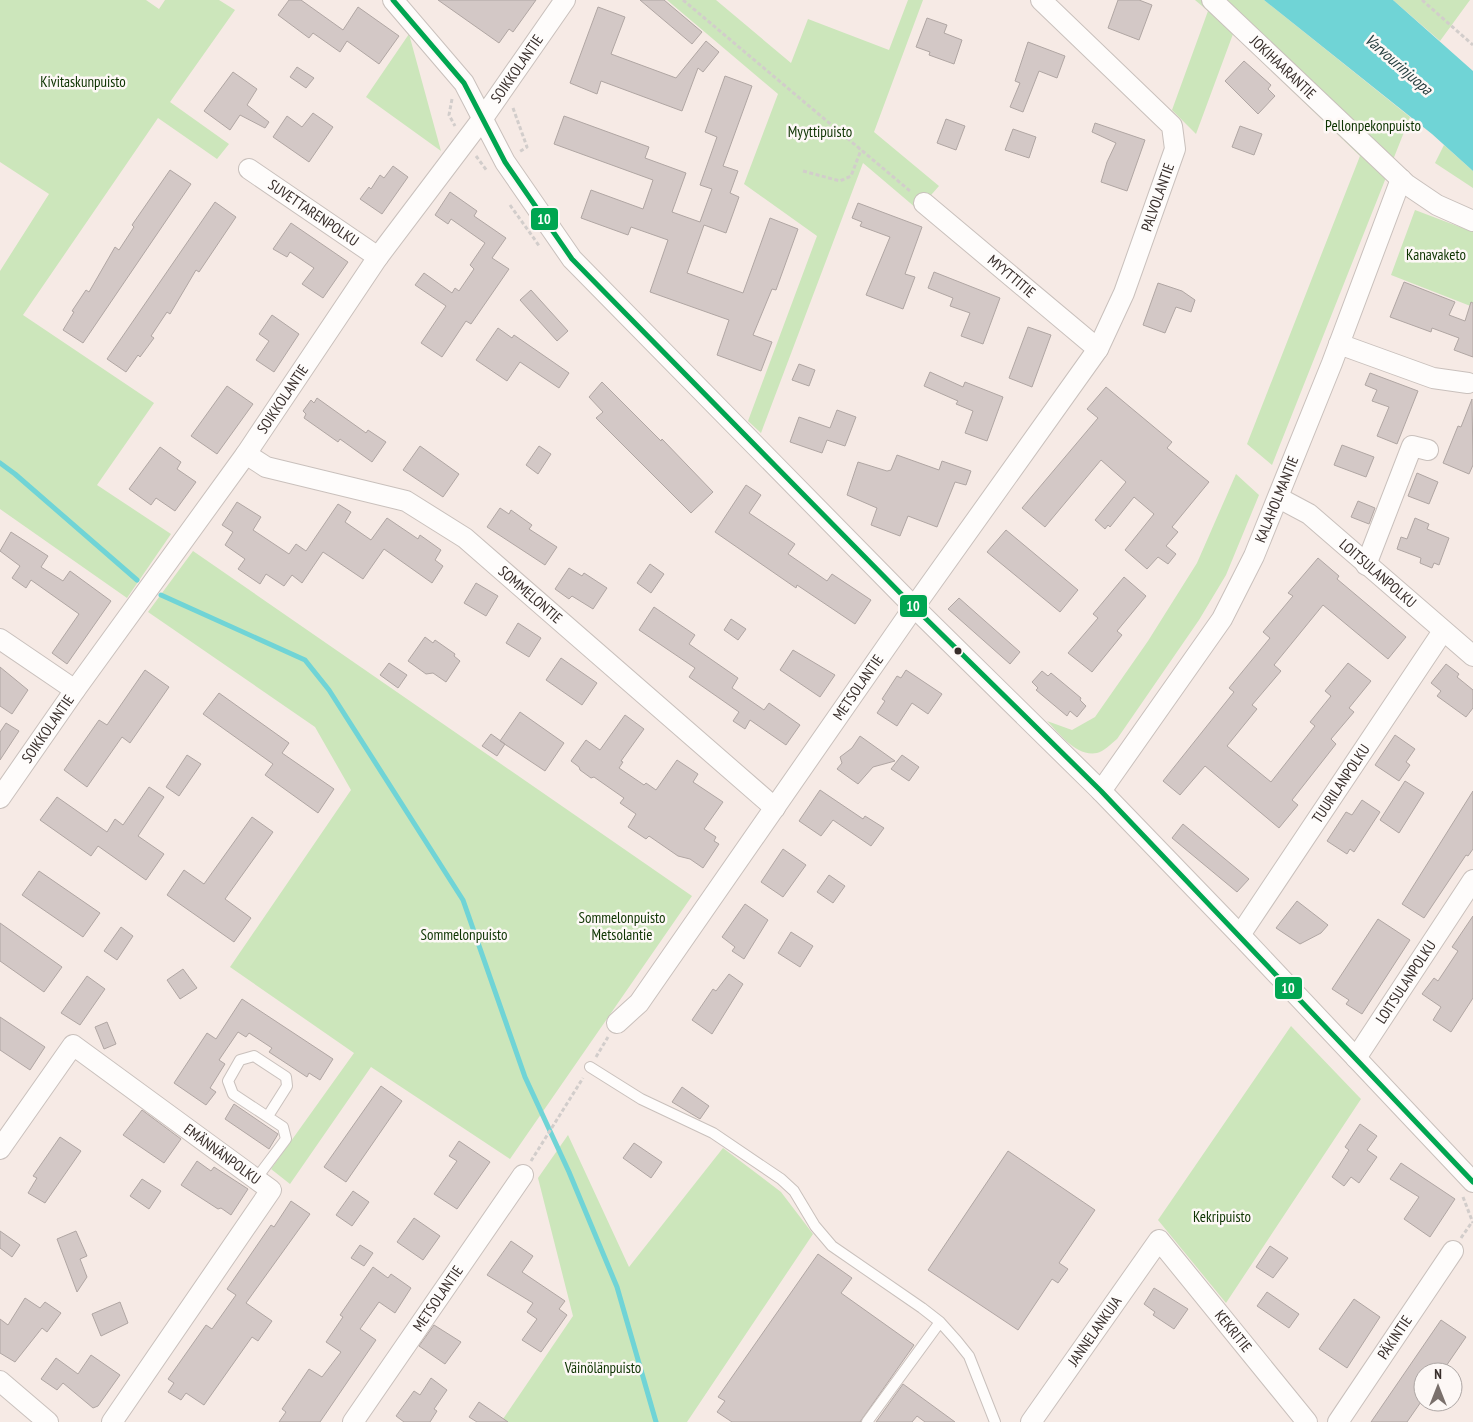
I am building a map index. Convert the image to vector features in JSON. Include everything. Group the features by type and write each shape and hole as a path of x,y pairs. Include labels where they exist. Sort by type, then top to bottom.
{"street":[{"path":"393,0 464,83 505,162 572,259 914,607 1101,792 1240,935 1473,1182"},
{"name":"SOIKKOLANTIE","path":"0,798 75,690 246,454 378,257 483,118 565,0"},
{"name":"PALVOLANTIE","path":"1042,0 1172,126 1175,150 1124,293 1098,350"},
{"name":"JOKIHAARANTIE","path":"1212,0 1402,179 1437,206 1473,220"},
{"name":"SUVETTARENPOLKU","path":"249,169 378,257"},
{"name":"KALAHOLMANTIE","path":"1101,792 1222,619 1279,498 1402,179"},
{"name":"MYYTTITIE","path":"924,203 1098,350"},
{"path":"1339,344 1433,378 1468,383"},
{"name":"METSOLANTIE","path":"617,1024 639,1003 914,607 1098,350"},
{"path":"1366,565 1412,446 1428,450"},
{"name":"SOMMELONTIE","path":"246,454 266,468 406,501 465,538 775,808"},
{"name":"LOITSULANPOLKU","path":"1279,498 1309,514 1473,656"},
{"name":"TUURILANPOLKU","path":"1240,935 1443,631"},
{"path":"0,639 75,690"},
{"name":"LOITSULANPOLKU","path":"1356,1058 1473,880"},
{"name":"EMÄNNÄNPOLKU","path":"0,1149 73,1045 271,1190 112,1422"},
{"name":"METSOLANTIE","path":"353,1422 523,1175"},
{"name":"JANNELANKUJA","path":"1031,1422 1159,1240"},
{"name":"KEKRITIE","path":"1159,1240 1306,1422"},
{"name":"PÄKINTIE","path":"1338,1422 1452,1251"},
{"path":"0,1381 48,1422"}],"lane":[{"path":"256,1179 286,1139 283,1127 233,1094 228,1081 240,1060 254,1056 286,1077 288,1086 268,1116"},
{"path":"590,1067 641,1099 713,1133 774,1174 794,1190 815,1226 832,1246 876,1274 940,1322 969,1356 995,1422"},
{"path":"866,1422 940,1322"}],"path":[{"path":"683,0 924,203"},
{"path":"1422,0 1473,46"},
{"path":"803,171 840,181 851,176 861,150"},
{"path":"523,1175 556,1121"}],"green space":[{"name":"Kivitaskunpuisto","path":"0,0 146,0 159,9 165,0 219,0 235,10 170,102 229,144 217,159 158,118 23,315 154,403 97,485 171,534 127,598 0,509 0,271 49,194 0,162"},
{"name":"Myyttipuisto","path":"667,0 716,0 791,63 808,19 889,50 908,0 923,0 874,132 939,186 924,203 916,208 863,163 761,433 748,421 817,236 744,184 778,94"},
{"name":"Pellonpekonpuisto","path":"1195,0 1264,0 1410,117 1272,465 1247,444 1360,156 1233,34 1196,134 1172,110 1208,11"},
{"path":"1393,0 1470,0 1440,41"},
{"path":"409,34 441,151 366,97"},
{"path":"1444,145 1473,171 1473,188 1435,163"},
{"name":"Kanavaketo","path":"1415,210 1473,232 1473,307 1391,275"},
{"path":"1236,474 1259,495 1226,575 1199,620 1117,739 1097,753 1082,752 1063,738 1047,721 1072,730 1095,717 1148,641 1197,563"},
{"name":"Sommelonpuisto","path":"193,551 692,896 510,1159 371,1067 290,1184 271,1169 354,1053 230,967 351,790 315,727 148,612"},
{"name":"Kekripuisto","path":"1291,1026 1361,1099 1226,1303 1158,1220"},
{"name":"Väinölänpuisto","path":"568,1135 629,1267 723,1148 781,1192 813,1234 687,1422 501,1422 573,1316 538,1178"}],"water":[{"name":"Varvourinjuopa","path":"1264,0 1393,0 1473,71 1473,171 1432,134"}],"building":[{"path":"289,0 301,0 343,30 358,7 399,36 379,64 347,41 340,52 313,33 309,38 278,15"},
{"path":"438,0 536,0 513,32 509,29 499,43"},
{"path":"640,0 664,0 702,32 692,44"},
{"path":"1118,0 1139,0 1152,5 1139,40 1108,28"},
{"path":"598,7 625,17 611,54 676,78 706,41 719,52 703,72 698,68 682,111 601,81 597,94 570,83"},
{"path":"927,18 947,25 944,33 962,40 954,64 929,55 930,52 916,47"},
{"path":"1028,42 1065,56 1057,78 1039,71 1023,112 1010,107 1020,83 1015,81"},
{"path":"1244,61 1271,85 1268,89 1275,96 1258,114 1225,81"},
{"path":"297,67 314,78 306,88 290,77"},
{"path":"233,72 257,89 247,105 269,122 265,128 240,115 230,130 204,111"},
{"path":"725,76 752,86 723,166 738,171 730,193 739,197 726,233 704,225 687,273 743,293 770,218 798,229 776,290 772,289 753,335 772,342 761,371 717,355 729,320 650,292 668,240 631,227 628,235 581,218 591,190 643,209 653,180 554,144 564,116 649,147 645,158 686,173 672,212 700,222 712,189 700,185 717,137 705,132"},
{"path":"313,113 333,127 309,162 273,137 287,116 302,127"},
{"path":"946,119 965,126 956,150 937,143"},
{"path":"1095,123 1145,140 1127,191 1101,182 1107,162 1116,143 1092,132"},
{"path":"1240,126 1262,134 1254,155 1232,147"},
{"path":"1013,129 1036,137 1029,158 1005,150"},
{"path":"393,166 408,177 382,214 360,199 369,187 371,189 380,175 384,178"},
{"path":"170,170 191,184 83,343 63,330 74,312 72,311 86,290 89,292 115,247 119,250 134,227 132,225"},
{"path":"450,192 477,211 474,216 506,238 492,258 509,269 471,324 466,321 442,357 421,343 446,306 415,285 424,273 452,293 455,288 459,291 474,269 470,265 485,243 451,219 448,224 435,215"},
{"path":"215,202 236,217 199,272 196,270 170,314 167,312 151,336 154,338 140,357 138,355 126,372 107,359"},
{"path":"858,203 922,227 905,274 915,277 903,309 866,295 890,237 860,226 862,222 852,218"},
{"path":"291,223 348,262 323,298 302,284 314,268 290,252 287,257 273,249"},
{"path":"934,272 1000,298 983,344 961,336 970,313 950,306 953,298 928,288"},
{"path":"1404,282 1455,302 1449,315 1465,321 1471,302 1473,303 1473,357 1454,350 1459,338 1432,328 1431,332 1390,317"},
{"path":"1158,283 1182,291 1195,300 1191,312 1176,307 1165,333 1143,325"},
{"path":"531,290 568,331 557,341 520,300"},
{"path":"272,315 299,334 274,372 256,360 269,341 259,334"},
{"path":"1028,327 1051,335 1032,387 1009,378"},
{"path":"498,328 512,338 514,335 569,373 559,388 520,362 507,381 476,360"},
{"path":"799,364 815,370 809,386 792,380"},
{"path":"930,372 963,387 965,382 1003,397 987,441 965,433 973,411 956,404 958,401 924,386"},
{"path":"1370,373 1418,391 1397,444 1377,436 1389,407 1372,401 1377,390 1365,385"},
{"path":"602,382 661,441 662,439 713,492 691,513 596,418 603,412 589,397"},
{"path":"227,386 253,404 217,454 191,436"},
{"path":"1106,387 1172,442 1167,448 1209,482 1172,527 1178,532 1166,546 1176,554 1168,564 1158,557 1147,569 1125,550 1154,514 1134,497 1110,527 1108,525 1105,529 1095,520 1126,482 1101,460 1045,527 1022,508 1098,418 1087,409"},
{"path":"317,398 366,433 368,430 386,442 372,462 340,439 338,442 304,418 306,414 303,411 311,400 314,403"},
{"path":"1472,399 1473,465 1469,474 1443,463 1458,426 1461,427"},
{"path":"837,410 856,417 845,446 827,440 822,453 790,442 799,417 830,428"},
{"path":"1342,445 1374,457 1366,477 1334,465"},
{"path":"420,446 459,474 443,497 403,470"},
{"path":"539,446 551,454 538,474 526,465"},
{"path":"160,447 181,462 177,469 196,482 175,511 156,498 151,505 129,489"},
{"path":"897,455 939,470 942,461 971,471 966,485 955,482 937,527 908,516 900,536 871,525 877,508 847,495 858,462 887,471 891,470"},
{"path":"1417,473 1438,482 1429,504 1408,496"},
{"path":"746,485 761,495 749,513 795,544 788,554 827,581 832,574 871,600 855,624 797,585 796,588 715,532"},
{"path":"1358,501 1375,508 1369,524 1351,517"},
{"path":"237,502 261,517 253,530 289,554 296,544 306,551 338,504 351,512 345,522 371,540 387,518 418,539 420,535 441,550 435,560 443,566 432,583 384,549 363,579 323,552 302,583 292,575 284,586 266,574 260,584 238,569 245,559 225,545 233,532 222,525"},
{"path":"500,508 509,514 511,510 532,525 529,529 557,547 545,565 487,527"},
{"path":"1415,518 1429,524 1427,529 1449,538 1439,565 1434,563 1432,568 1420,563 1421,558 1397,549 1401,537 1407,539"},
{"path":"1006,530 1078,590 1060,612 987,552"},
{"path":"11,532 48,556 41,567 63,581 70,571 111,601 67,664 52,653 79,614 31,580 26,588 12,578 20,566 0,551"},
{"path":"1318,558 1339,576 1337,579 1406,637 1388,659 1323,605 1274,665 1281,671 1252,705 1257,709 1227,746 1271,782 1315,726 1310,722 1331,696 1325,691 1348,663 1371,681 1349,708 1354,712 1331,739 1336,744 1292,800 1298,805 1279,828 1205,766 1180,795 1163,781 1234,692 1229,688 1270,638 1263,632 1293,596 1288,593"},
{"path":"650,564 664,574 651,593 637,583"},
{"path":"569,568 582,576 584,573 607,588 593,609 572,596 569,599 555,589"},
{"path":"1124,577 1146,596 1117,631 1122,635 1092,672 1068,653 1098,618 1093,614"},
{"path":"476,583 498,596 486,616 464,603"},
{"path":"959,598 1020,652 1010,664 948,609"},
{"path":"654,607 695,635 689,644 738,678 732,688 764,710 769,703 800,725 786,745 750,720 745,729 733,721 739,712 689,677 695,668 639,630"},
{"path":"731,619 746,629 738,640 724,630"},
{"path":"518,623 541,638 529,657 506,643"},
{"path":"425,637 433,643 435,640 455,654 454,656 460,661 446,682 433,673 426,674 408,661"},
{"path":"793,650 835,675 820,697 780,670"},
{"path":"561,658 597,683 582,705 546,680"},
{"path":"389,663 407,675 398,688 380,675"},
{"path":"1446,664 1459,674 1457,677 1473,690 1473,708 1466,717 1437,696 1441,691 1431,683"},
{"path":"0,667 28,690 12,714 0,706"},
{"path":"145,670 169,687 130,743 122,737 87,787 64,770 99,720 107,725"},
{"path":"906,670 942,694 928,714 912,703 897,726 877,713 885,701 882,699 897,676 901,678"},
{"path":"1042,671 1048,676 1051,673 1081,698 1080,700 1086,706 1077,717 1070,711 1067,716 1036,690 1038,688 1032,682"},
{"path":"219,693 289,743 282,753 334,789 318,813 265,775 273,764 203,714"},
{"path":"520,712 564,743 545,771 500,741"},
{"path":"625,715 644,729 621,761 623,762 619,768 644,785 646,783 656,790 677,760 698,774 693,782 723,802 704,829 716,837 714,841 719,844 703,868 690,859 678,856 649,836 646,839 628,827 636,814 620,803 624,798 594,777 591,778 571,761 586,740 600,750"},
{"path":"6,723 19,731 0,760 0,732"},
{"path":"491,734 505,744 497,756 482,746"},
{"path":"1395,735 1415,749 1406,762 1410,765 1399,781 1375,765"},
{"path":"860,736 895,761 873,767 858,784 837,769 842,763 840,757 852,748"},
{"path":"187,755 201,764 179,796 166,787"},
{"path":"902,755 919,767 909,781 891,769"},
{"path":"1405,781 1424,793 1399,833 1380,820"},
{"path":"149,787 164,797 138,836 164,854 146,880 98,846 91,856 40,820 57,797 107,832 115,819 123,825"},
{"path":"820,790 863,819 865,816 884,828 871,846 833,820 821,836 799,821"},
{"path":"1473,791 1473,849 1468,856 1466,855 1424,918 1402,904"},
{"path":"1362,800 1380,812 1354,852 1350,849 1347,854 1327,841 1346,812 1352,815"},
{"path":"252,817 273,832 225,899 251,918 234,942 167,895 184,870 204,884"},
{"path":"1183,824 1249,879 1237,892 1172,838"},
{"path":"783,849 806,865 783,897 761,882"},
{"path":"39,871 100,913 83,937 22,895"},
{"path":"829,875 845,886 833,903 817,892"},
{"path":"1297,901 1328,925 1321,933 1300,944 1276,928"},
{"path":"745,904 768,920 744,959 732,951 735,947 722,937"},
{"path":"1473,916 1473,998 1451,1032 1433,1020 1441,1007 1422,994 1434,978 1438,981 1458,951 1452,947"},
{"path":"1378,919 1410,940 1362,1014 1346,1004 1349,1000 1332,989"},
{"path":"0,923 62,967 44,992 0,961"},
{"path":"121,927 133,936 117,960 104,951"},
{"path":"791,932 813,946 800,967 778,953"},
{"path":"183,969 197,988 180,999 167,980"},
{"path":"729,974 743,984 712,1034 692,1020 713,989 716,991"},
{"path":"87,976 105,989 80,1025 61,1013"},
{"path":"242,999 333,1059 320,1080 309,1073 307,1077 269,1052 272,1048 249,1033 246,1037 238,1032 219,1060 225,1064 210,1088 216,1092 206,1105 174,1083 207,1033 216,1039"},
{"path":"0,1017 45,1047 30,1070 0,1050"},
{"path":"107,1022 116,1044 104,1049 95,1027"},
{"path":"381,1086 402,1101 346,1182 324,1167"},
{"path":"682,1087 709,1106 700,1119 672,1102"},
{"path":"234,1104 278,1134 269,1149 225,1119"},
{"path":"142,1110 181,1139 164,1163 123,1135"},
{"path":"1360,1124 1377,1136 1367,1150 1377,1157 1359,1183 1351,1177 1344,1186 1332,1177 1349,1150 1345,1147"},
{"path":"60,1137 81,1151 45,1203 28,1193 37,1178 33,1176"},
{"path":"459,1141 490,1162 457,1209 434,1194 457,1161 449,1156"},
{"path":"634,1143 662,1162 651,1178 623,1158"},
{"path":"1008,1151 1095,1210 1059,1263 1068,1269 1058,1283 1052,1279 1018,1330 928,1270"},
{"path":"197,1161 211,1171 214,1167 248,1189 231,1215 221,1208 218,1209 181,1185"},
{"path":"1401,1163 1455,1199 1430,1237 1404,1219 1419,1197 1390,1179"},
{"path":"142,1179 161,1191 149,1209 130,1196"},
{"path":"353,1191 369,1202 352,1226 336,1215"},
{"path":"291,1201 310,1214 246,1303 272,1321 258,1341 252,1337 204,1405 186,1393 181,1400 168,1392 174,1383 168,1379 206,1325 212,1329 236,1295 227,1289 271,1225 274,1227"},
{"path":"414,1218 440,1236 423,1260 397,1242"},
{"path":"0,1231 20,1245 12,1257 0,1248"},
{"path":"76,1231 87,1256 80,1259 87,1277 77,1292 57,1239"},
{"path":"511,1241 533,1256 522,1272 565,1301 559,1309 567,1315 541,1352 522,1340 537,1319 527,1312 533,1303 487,1275"},
{"path":"360,1245 373,1253 364,1266 351,1258"},
{"path":"1270,1246 1288,1258 1273,1278 1256,1267"},
{"path":"818,1254 852,1278 841,1293 914,1345 860,1422 732,1422 717,1412 725,1401 718,1397"},
{"path":"373,1267 388,1278 391,1274 411,1288 395,1313 379,1302 360,1329 376,1340 320,1422 279,1422 286,1412 282,1409 309,1369 322,1377 341,1352 326,1342 343,1317 340,1315"},
{"path":"1154,1288 1188,1309 1174,1329 1153,1315 1155,1312 1144,1304"},
{"path":"1267,1292 1299,1314 1289,1328 1257,1306"},
{"path":"25,1298 40,1308 45,1302 61,1313 47,1332 42,1328 15,1362 0,1353 0,1319 8,1325"},
{"path":"1354,1299 1380,1317 1347,1368 1319,1349"},
{"path":"120,1302 128,1323 101,1336 92,1314"},
{"path":"1441,1320 1466,1337 1449,1362 1413,1362 1414,1412 1407,1422 1371,1422"},
{"path":"434,1325 461,1342 445,1364 419,1346"},
{"path":"91,1355 120,1375 98,1406 93,1408 63,1383 57,1390 41,1379 56,1358 78,1374"},
{"path":"431,1378 447,1390 434,1409 437,1411 430,1422 404,1422 396,1416 414,1391 420,1395"},
{"path":"903,1384 955,1422 925,1422 917,1416 912,1422 876,1422"},
{"path":"479,1402 508,1422 477,1422 469,1417"}],"waterway":[{"path":"0,463 137,580"},
{"path":"161,595 305,660 329,690 463,900 525,1077 569,1172 617,1287 656,1422"}],"transit line":[{"name":"10","path":"393,0 464,83 505,162 572,259 914,607 1101,791 1473,1182"}],"park label":[{"name":"Sommelonpuisto Metsolantie","path":"622,926"}]}
